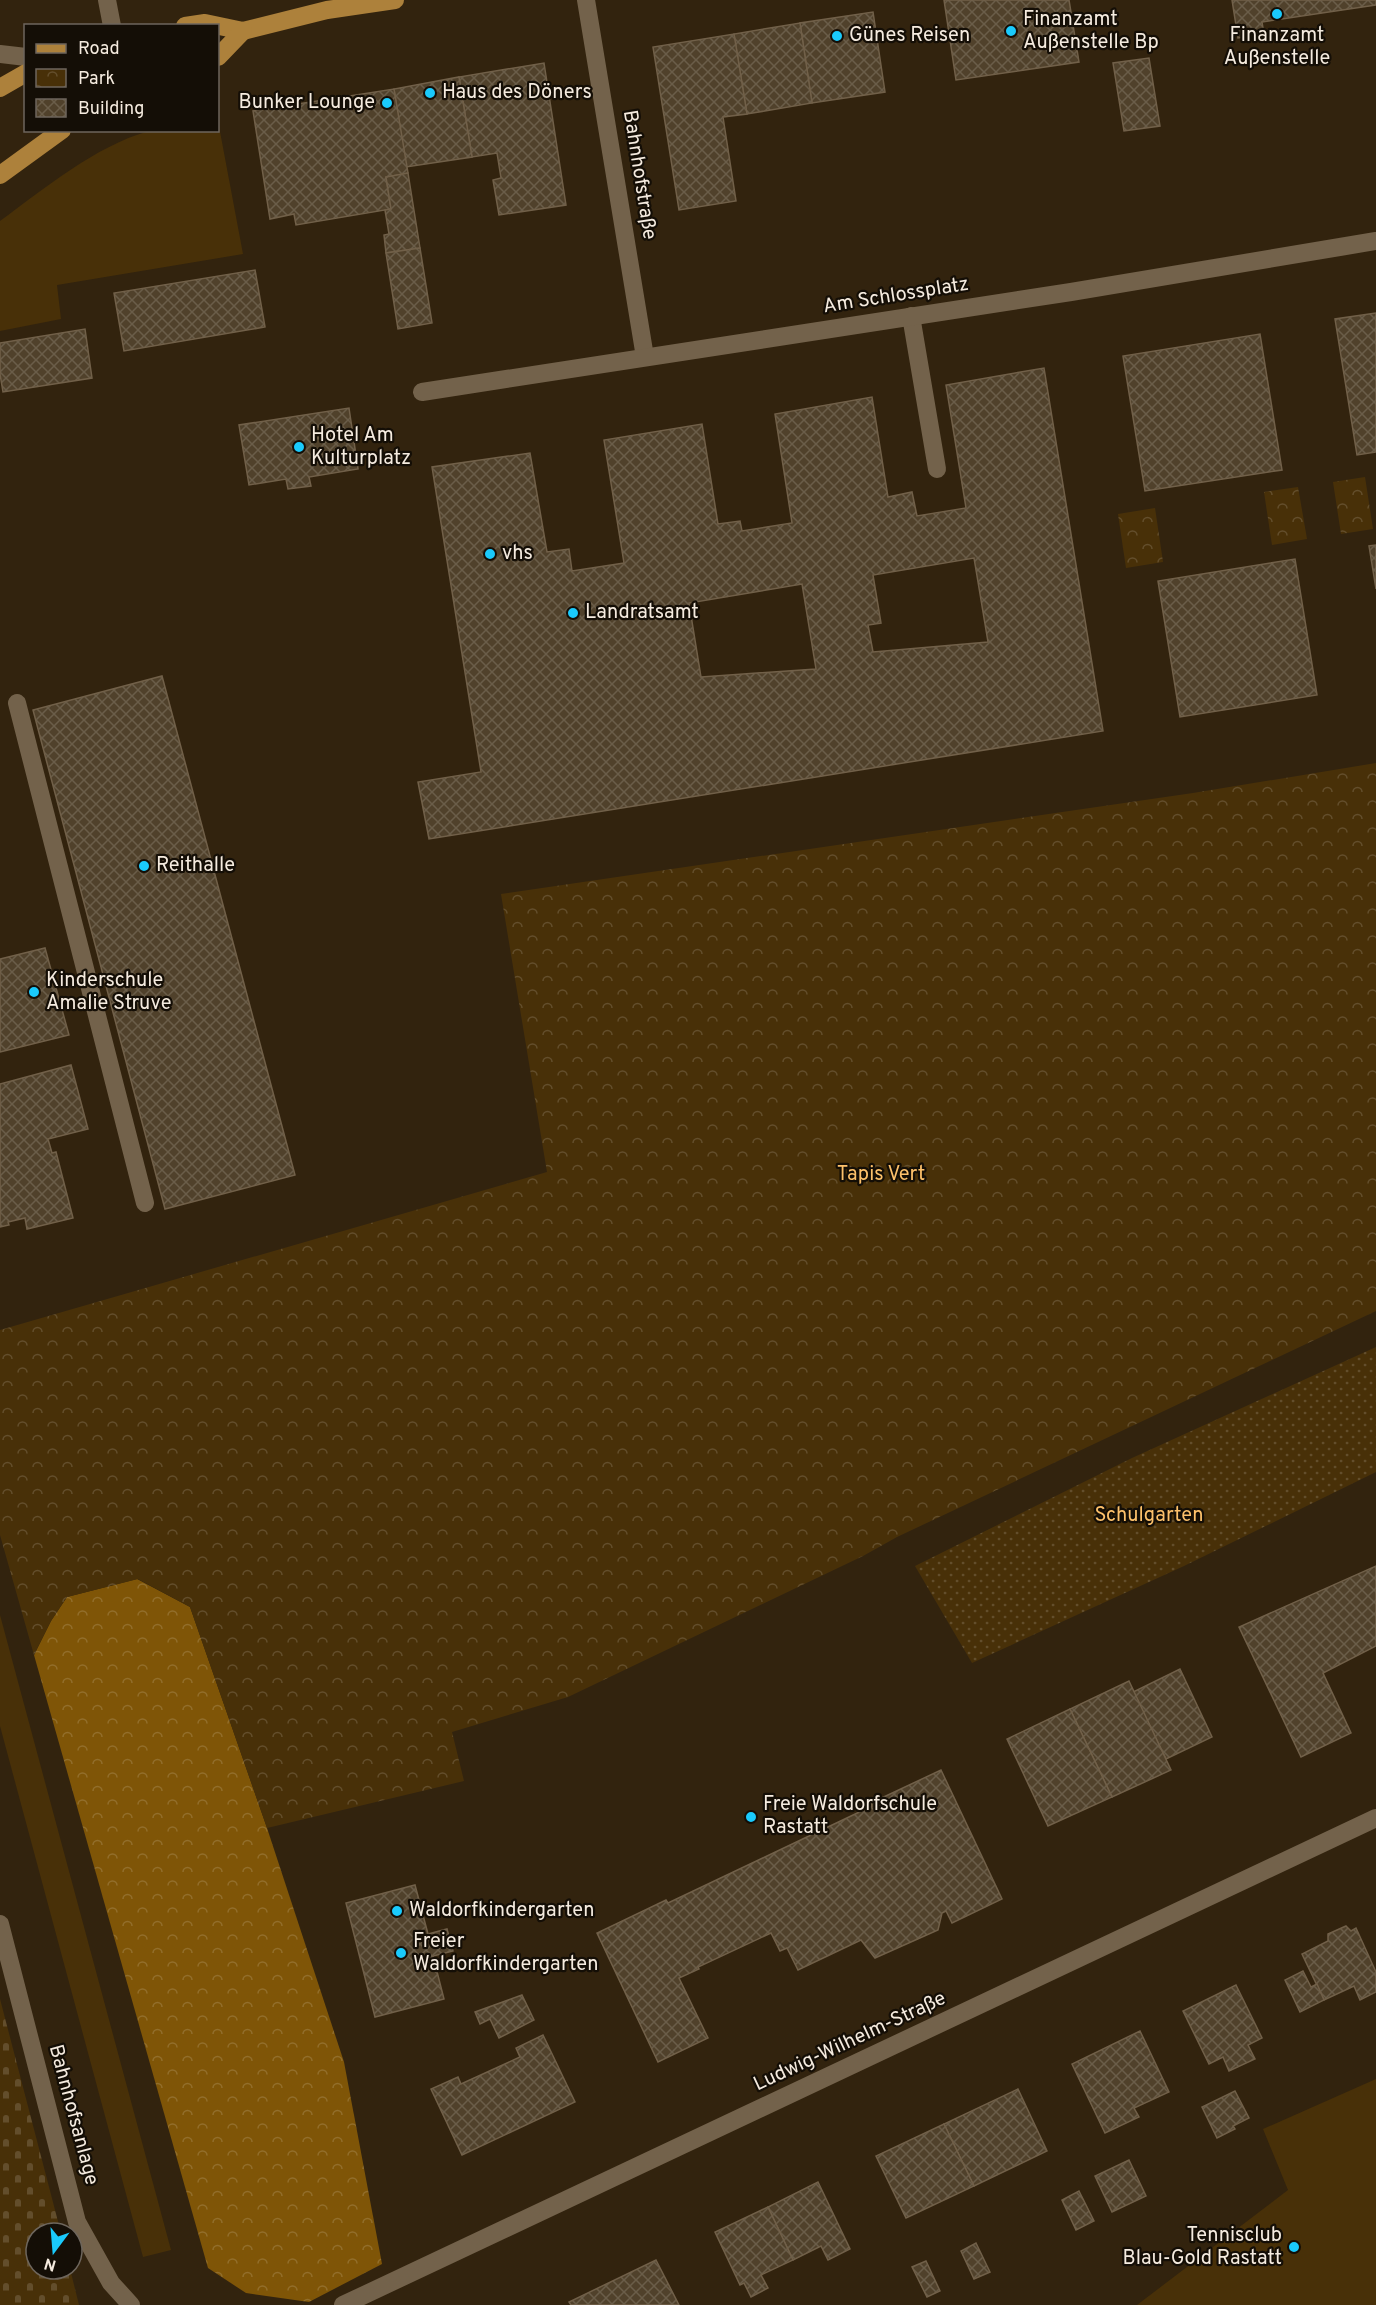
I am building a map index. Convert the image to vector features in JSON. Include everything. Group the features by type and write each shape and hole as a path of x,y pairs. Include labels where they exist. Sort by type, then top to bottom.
{"main road":[{"path":"219,56 243,31 327,5 395,0"},
{"path":"195,24 205,22 213,24"},
{"path":"219,25 243,31"},
{"path":"0,88 24,74"},
{"path":"0,175 59,132"}],"street":[{"path":"108,0 112,24"},
{"name":"Bahnhofstraße","path":"586,0 645,357"},
{"path":"0,54 24,57"},
{"name":"Am Schlossplatz","path":"422,392 1376,242"},
{"path":"911,316 938,469"},
{"path":"17,703 145,1203"},
{"name":"Ludwig-Wilhelm-Straße","path":"343,2305 1376,1818"},
{"name":"Bahnhofsanlage","path":"0,1924 77,2222 111,2283 131,2305"}],"green space":[{"path":"219,126 243,254 57,285 61,319 0,331 0,221 52,182 109,147 146,132 219,132"},
{"path":"1365,477 1373,529 1341,534 1333,482"},
{"path":"1298,487 1307,539 1272,545 1264,492"},
{"path":"1155,508 1163,562 1126,568 1118,514"},
{"name":"Tapis Vert","path":"1376,763 1376,1311 897,1537 863,1556 568,1697 452,1732 464,1781 267,1828 190,1607 138,1579 67,1597 51,1621 34,1655 0,1535 0,1330 547,1172 501,894 1193,793"},
{"name":"Schulgarten","path":"1376,1347 1376,1472 1184,1566 972,1663 915,1566 1132,1458"},
{"path":"137,1579 190,1607 267,1828 344,2062 382,2264 309,2302 246,2293 208,2268 34,1655 51,1621 67,1597"},
{"path":"0,1615 171,2250 143,2257 0,1726"},
{"path":"0,1999 58,2221 24,2221 24,2281 73,2281 79,2305 0,2305"},
{"name":"Tennisclub Blau-Gold Rastatt","path":"1376,2079 1376,2305 1137,2305 1288,2190 1263,2129"}],"building":[{"name":"Finanzamt Außenstelle Bp","path":"944,0 1069,0 1079,62 956,80"},
{"name":"Finanzamt Außenstelle","path":"1232,0 1376,0 1376,5 1262,22 1264,34 1238,38"},
{"path":"873,12 885,92 812,103 800,23"},
{"path":"800,23 812,103 747,114 734,34"},
{"path":"734,34 747,114 723,117 736,201 679,210 653,47"},
{"path":"1149,58 1160,126 1124,131 1113,63"},
{"path":"544,63 566,205 499,215 493,180 501,178 497,153 472,157 459,77"},
{"path":"459,77 472,157 406,167 394,89"},
{"path":"394,89 408,173 386,177 391,209 296,225 294,214 270,219 253,111"},
{"path":"408,173 420,248 386,253 384,235 389,234 385,210 391,209 386,177"},
{"path":"420,248 432,323 398,329 386,253"},
{"path":"255,270 265,327 124,351 114,293"},
{"path":"1376,313 1376,452 1357,455 1335,319"},
{"path":"85,329 92,378 3,392 0,374 0,343"},
{"path":"1260,334 1282,470 1145,491 1123,356"},
{"name":"Landratsamt","path":"1044,368 1103,731 429,839 418,782 481,772 432,467 530,453 547,552 569,549 572,571 624,563 604,440 702,424 718,524 740,521 742,531 792,523 775,414 872,397 888,497 912,492 917,516 966,508 946,385","holes":["974,558 988,642 873,652 868,625 881,623 873,575","802,584 816,669 701,677 689,603"]},
{"name":"Hotel Am Kulturplatz","path":"349,408 358,469 309,477 311,486 288,489 286,479 249,485 239,425"},
{"path":"1376,545 1376,589 1369,546"},
{"path":"1295,559 1317,695 1180,717 1158,581"},
{"name":"Reithalle","path":"162,676 295,1175 165,1209 33,710"},
{"path":"45,948 69,1035 0,1052 0,959"},
{"path":"71,1065 88,1129 48,1139 52,1153 56,1152 73,1218 27,1229 25,1218 8,1222 9,1225 0,1227 0,1084"},
{"path":"1376,1566 1376,1646 1323,1673 1351,1733 1301,1757 1239,1627"},
{"path":"1180,1669 1212,1737 1166,1759 1133,1692"},
{"path":"1129,1681 1171,1770 1112,1797 1070,1709"},
{"path":"1070,1709 1112,1797 1048,1826 1007,1739"},
{"path":"941,1770 1002,1899 952,1923 946,1911 942,1913 938,1930 875,1958 861,1940 798,1970 787,1948 780,1951 771,1933 698,1967 699,1969 679,1978 708,2038 658,2062 597,1933 666,1900 668,1903 872,1806 871,1803"},
{"name":"Freier Waldorfkindergarten","path":"415,1885 428,1934 447,1929 453,1951 433,1956 444,1999 375,2017 346,1903"},
{"path":"1346,1926 1351,1931 1356,1928 1376,1972 1376,1992 1360,2000 1354,1986 1324,2000 1302,1954 1328,1941 1328,1934"},
{"path":"1303,1971 1311,1987 1317,1984 1324,2000 1300,2012 1285,1980"},
{"path":"1236,1985 1262,2038 1248,2045 1255,2059 1229,2071 1223,2057 1209,2064 1183,2011"},
{"path":"522,1995 534,2020 499,2038 490,2019 480,2024 475,2012"},
{"path":"1140,2031 1169,2092 1134,2108 1139,2117 1105,2133 1072,2064"},
{"path":"543,2035 575,2102 462,2155 431,2089 458,2077 461,2084 520,2057 516,2048"},
{"path":"1018,2089 1047,2151 974,2186 944,2124"},
{"path":"1235,2091 1249,2118 1233,2126 1235,2129 1217,2138 1202,2107"},
{"path":"944,2124 974,2186 906,2218 876,2156"},
{"path":"1129,2160 1146,2196 1112,2212 1095,2176"},
{"path":"818,2182 850,2249 828,2260 821,2246 793,2260 768,2207"},
{"path":"1079,2191 1094,2221 1076,2230 1062,2200"},
{"path":"768,2207 793,2260 761,2275 768,2288 751,2297 744,2283 740,2285 715,2232"},
{"path":"976,2243 990,2272 974,2279 961,2251"},
{"path":"656,2260 679,2305 571,2305 569,2302"},
{"path":"926,2261 940,2291 927,2297 912,2267"}],"place":[{"name":"Finanzamt Außenstelle","path":"1277,14"},
{"name":"Finanzamt Außenstelle Bp","path":"1011,31"},
{"name":"Günes Reisen","path":"837,36"},
{"name":"Haus des Döners","path":"430,93"},
{"name":"Bunker Lounge","path":"387,103"},
{"name":"Hotel Am Kulturplatz","path":"299,447"},
{"name":"vhs","path":"490,554"},
{"name":"Landratsamt","path":"573,613"},
{"name":"Reithalle","path":"144,866"},
{"name":"Kinderschule Amalie Struve","path":"34,992"},
{"name":"Freie Waldorfschule Rastatt","path":"751,1817"},
{"name":"Waldorfkindergarten","path":"397,1911"},
{"name":"Freier Waldorfkindergarten","path":"401,1953"},
{"name":"Tennisclub Blau-Gold Rastatt","path":"1294,2247"}]}
